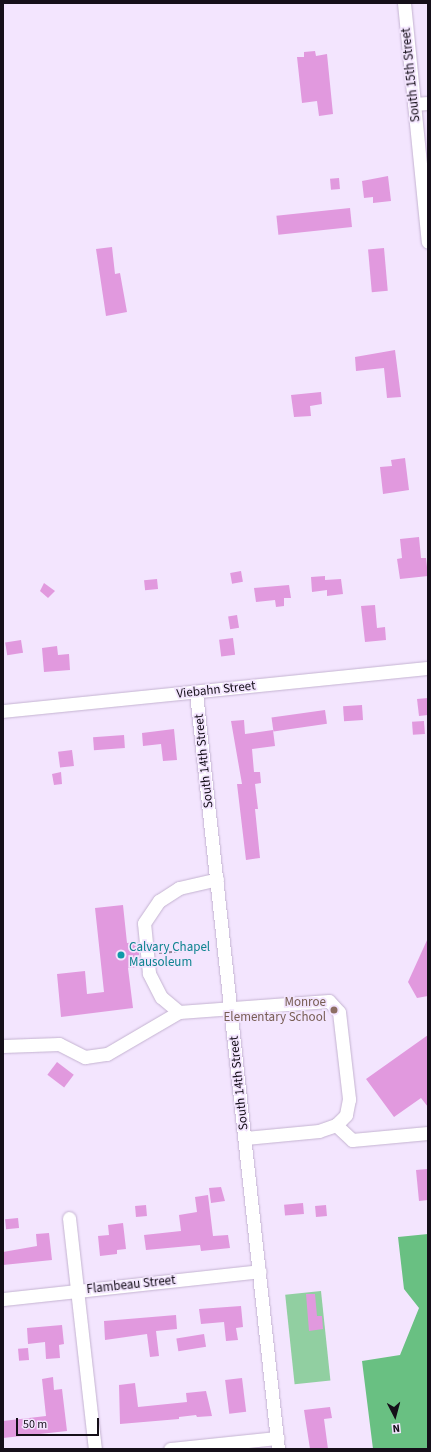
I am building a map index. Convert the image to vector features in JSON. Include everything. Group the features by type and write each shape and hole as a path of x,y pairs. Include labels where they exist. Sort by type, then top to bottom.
{"street":[{"name":"South 15th Street","path":"404,3 428,242"},
{"path":"414,104 428,103"},
{"name":"Viebahn Street","path":"3,712 428,668"},
{"name":"South 14th Street","path":"196,693 277,1444"},
{"path":"179,1012 161,997 149,973 144,923 159,901 179,888 217,879"},
{"path":"3,1046 59,1044 84,1057 107,1054 179,1012 329,1001 339,1012 349,1098 346,1115 336,1125 319,1131 245,1138"},
{"path":"336,1125 352,1140 428,1133"},
{"path":"69,1218 95,1449"},
{"name":"Flambeau Street","path":"3,1299 259,1271"},
{"path":"170,1449 277,1444"}],"path":[{"path":"157,953 210,949"}],"green space":[{"path":"428,1234 428,1449 373,1449 362,1361 400,1355 419,1308 404,1289 398,1237"},
{"path":"321,1291 330,1381 295,1384 285,1295"}],"building":[{"path":"315,51 316,56 327,54 333,114 319,116 317,101 302,103 297,57 304,57 304,52"},
{"path":"388,176 391,201 373,203 373,197 364,198 362,181"},
{"path":"339,178 340,189 331,190 330,179"},
{"path":"350,208 352,227 278,235 276,216"},
{"path":"112,247 115,274 120,273 127,312 106,316 96,249"},
{"path":"384,248 388,291 372,292 368,249"},
{"path":"395,350 401,397 387,398 384,368 356,371 355,357"},
{"path":"321,392 322,404 310,406 311,416 294,417 291,395"},
{"path":"405,458 409,490 383,494 380,467 392,466 391,460"},
{"path":"419,537 421,558 426,558 428,576 400,579 397,559 402,558 400,539"},
{"path":"241,571 243,582 232,584 230,573"},
{"path":"325,576 325,580 341,579 343,594 327,596 327,590 312,592 311,577"},
{"path":"157,579 158,589 145,590 144,580"},
{"path":"44,583 55,591 48,598 40,591"},
{"path":"289,585 291,598 284,598 284,606 276,607 275,600 256,602 254,588"},
{"path":"375,605 377,628 385,627 386,640 365,642 361,606"},
{"path":"237,615 239,628 230,629 228,616"},
{"path":"233,638 235,655 221,657 219,640"},
{"path":"21,640 23,653 7,655 5,643"},
{"path":"57,646 58,655 69,654 70,670 44,672 42,648"},
{"path":"428,698 428,715 419,716 417,699"},
{"path":"362,705 363,720 344,721 343,706"},
{"path":"325,710 327,724 273,731 272,718"},
{"path":"244,720 245,734 273,730 275,746 252,749 254,772 260,772 261,783 255,784 258,809 255,809 260,858 246,860 237,784 242,784 231,721"},
{"path":"424,721 425,734 413,735 412,722"},
{"path":"174,729 177,760 163,761 161,744 143,746 142,733"},
{"path":"124,735 125,748 94,750 93,737"},
{"path":"72,750 74,766 60,768 58,752"},
{"path":"61,772 62,784 54,785 52,774"},
{"name":"Calvary Chapel Mausoleum","path":"123,905 127,943 138,942 140,967 128,968 133,1008 61,1017 57,974 85,971 87,994 104,992 95,908"},
{"path":"428,938 428,996 417,998 408,982"},
{"path":"428,1035 428,1107 421,1098 394,1117 366,1079"},
{"path":"57,1062 74,1075 64,1087 47,1075"},
{"path":"428,1169 428,1200 419,1201 416,1170"},
{"path":"221,1187 225,1201 211,1203 209,1188"},
{"path":"208,1195 213,1236 228,1235 230,1248 201,1251 200,1245 146,1250 144,1235 181,1231 179,1215 197,1212 195,1197"},
{"path":"303,1203 304,1214 285,1216 284,1205"},
{"path":"146,1205 147,1216 136,1217 135,1206"},
{"path":"326,1205 327,1216 316,1217 315,1206"},
{"path":"18,1218 19,1228 6,1229 5,1219"},
{"path":"123,1223 126,1249 117,1250 117,1254 100,1256 98,1236 109,1235 108,1225"},
{"path":"49,1233 52,1260 3,1265 3,1252 37,1246 36,1234"},
{"path":"306,1294 315,1294 317,1316 322,1316 323,1329 309,1331"},
{"path":"241,1306 243,1327 236,1328 238,1340 226,1341 224,1322 201,1324 199,1309"},
{"path":"176,1315 177,1329 156,1331 159,1356 150,1357 147,1334 105,1340 104,1321"},
{"path":"62,1325 64,1344 59,1345 60,1358 46,1359 45,1342 28,1344 27,1328"},
{"path":"204,1334 206,1347 178,1351 176,1338"},
{"path":"28,1348 29,1360 19,1361 18,1349"},
{"path":"53,1377 54,1390 62,1389 67,1431 3,1438 3,1421 46,1416 42,1379"},
{"path":"242,1378 246,1412 229,1414 225,1380"},
{"path":"135,1383 138,1407 187,1402 186,1393 206,1391 212,1416 197,1417 196,1415 179,1417 179,1419 120,1424 119,1385"},
{"path":"330,1407 332,1418 324,1419 328,1449 310,1449 304,1410"}],"place":[{"name":"Calvary Chapel Mausoleum","path":"121,955"},
{"name":"Monroe Elementary School","path":"334,1010"}]}
